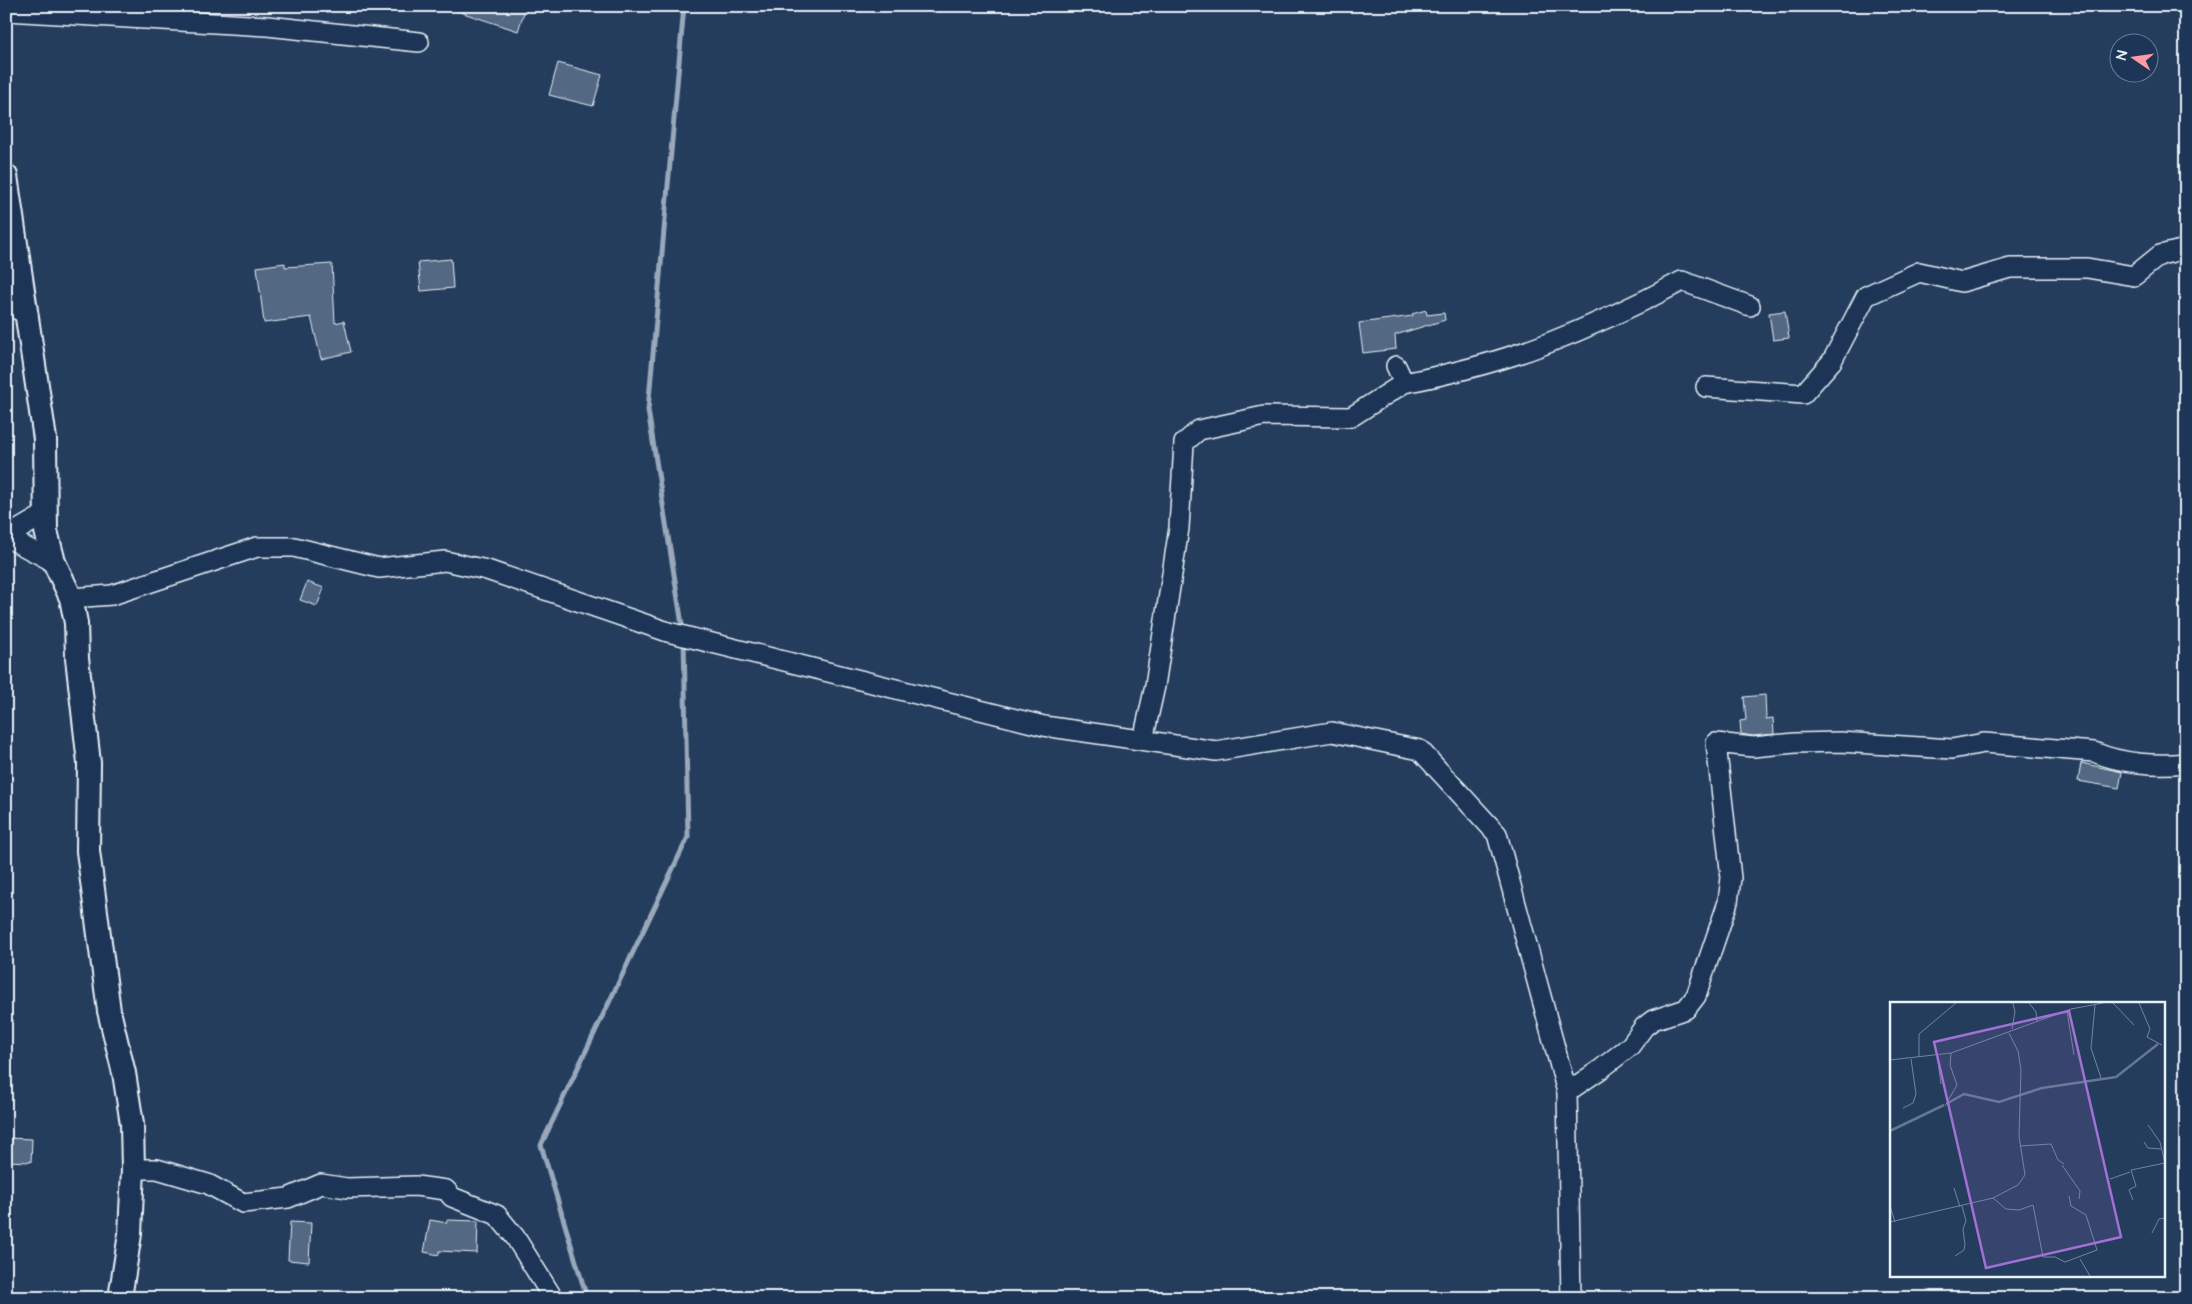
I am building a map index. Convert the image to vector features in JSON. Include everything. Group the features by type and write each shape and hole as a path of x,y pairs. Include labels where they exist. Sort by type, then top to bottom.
{"street":[{"path":"6,11 267,26 419,42"},
{"path":"6,176 28,314 45,439 46,531 54,562 71,598 76,623 77,658 89,763 88,851 110,1011 124,1073 132,1124 133,1169 130,1234 120,1298"},
{"path":"1706,387 1803,394 1832,361 1866,296 1919,272 1962,282 2010,268 2087,268 2134,276 2160,255 2186,249"},
{"path":"1143,740 1155,686 1179,528 1184,443 1199,430 1264,416 1351,417 1404,383 1454,373 1543,345 1682,282 1750,306"},
{"path":"6,305 28,314"},
{"path":"1396,366 1404,383"},
{"path":"6,537 45,514"},
{"path":"6,537 54,562"},
{"path":"71,598 112,595 257,547 294,546 379,568 445,561 487,570 668,632 1044,726 1216,751 1332,732 1420,750 1497,834 1568,1092 1571,1298"},
{"path":"1568,1092 1630,1046 1644,1027 1653,1020 1686,1009 1696,996 1728,902 1731,878 1716,742 1753,747 1795,743 1840,742 1952,749 1984,743 2094,752 2104,756 2161,766 2186,763"},
{"path":"133,1169 157,1169 208,1184 243,1203 288,1198 321,1184 347,1188 416,1186 446,1190 452,1197 497,1215 515,1237 553,1298"}],"building":[{"path":"452,6 526,6 518,31 451,9"},
{"path":"558,63 602,75 593,106 549,95"},
{"path":"451,259 453,288 421,291 418,262"},
{"path":"285,263 285,267 332,264 335,323 344,321 351,352 321,359 311,317 264,323 257,267"},
{"path":"1426,310 1427,315 1444,313 1445,320 1395,335 1396,349 1363,353 1359,323 1413,316 1412,314"},
{"path":"1785,311 1789,338 1773,340 1769,313"},
{"path":"307,582 324,588 317,606 300,600"},
{"path":"1765,695 1766,719 1773,718 1774,734 1753,736 1741,734 1740,721 1746,720 1744,697"},
{"path":"2081,763 2122,772 2119,788 2078,781"},
{"path":"6,1138 32,1139 31,1162 6,1161"},
{"path":"430,1220 447,1223 447,1220 478,1221 477,1253 439,1251 439,1255 424,1252"},
{"path":"290,1222 311,1223 309,1262 288,1260"}],"waterway":[{"path":"683,631 648,410 684,6"},
{"path":"587,1298 541,1145 688,837 684,640"}]}
